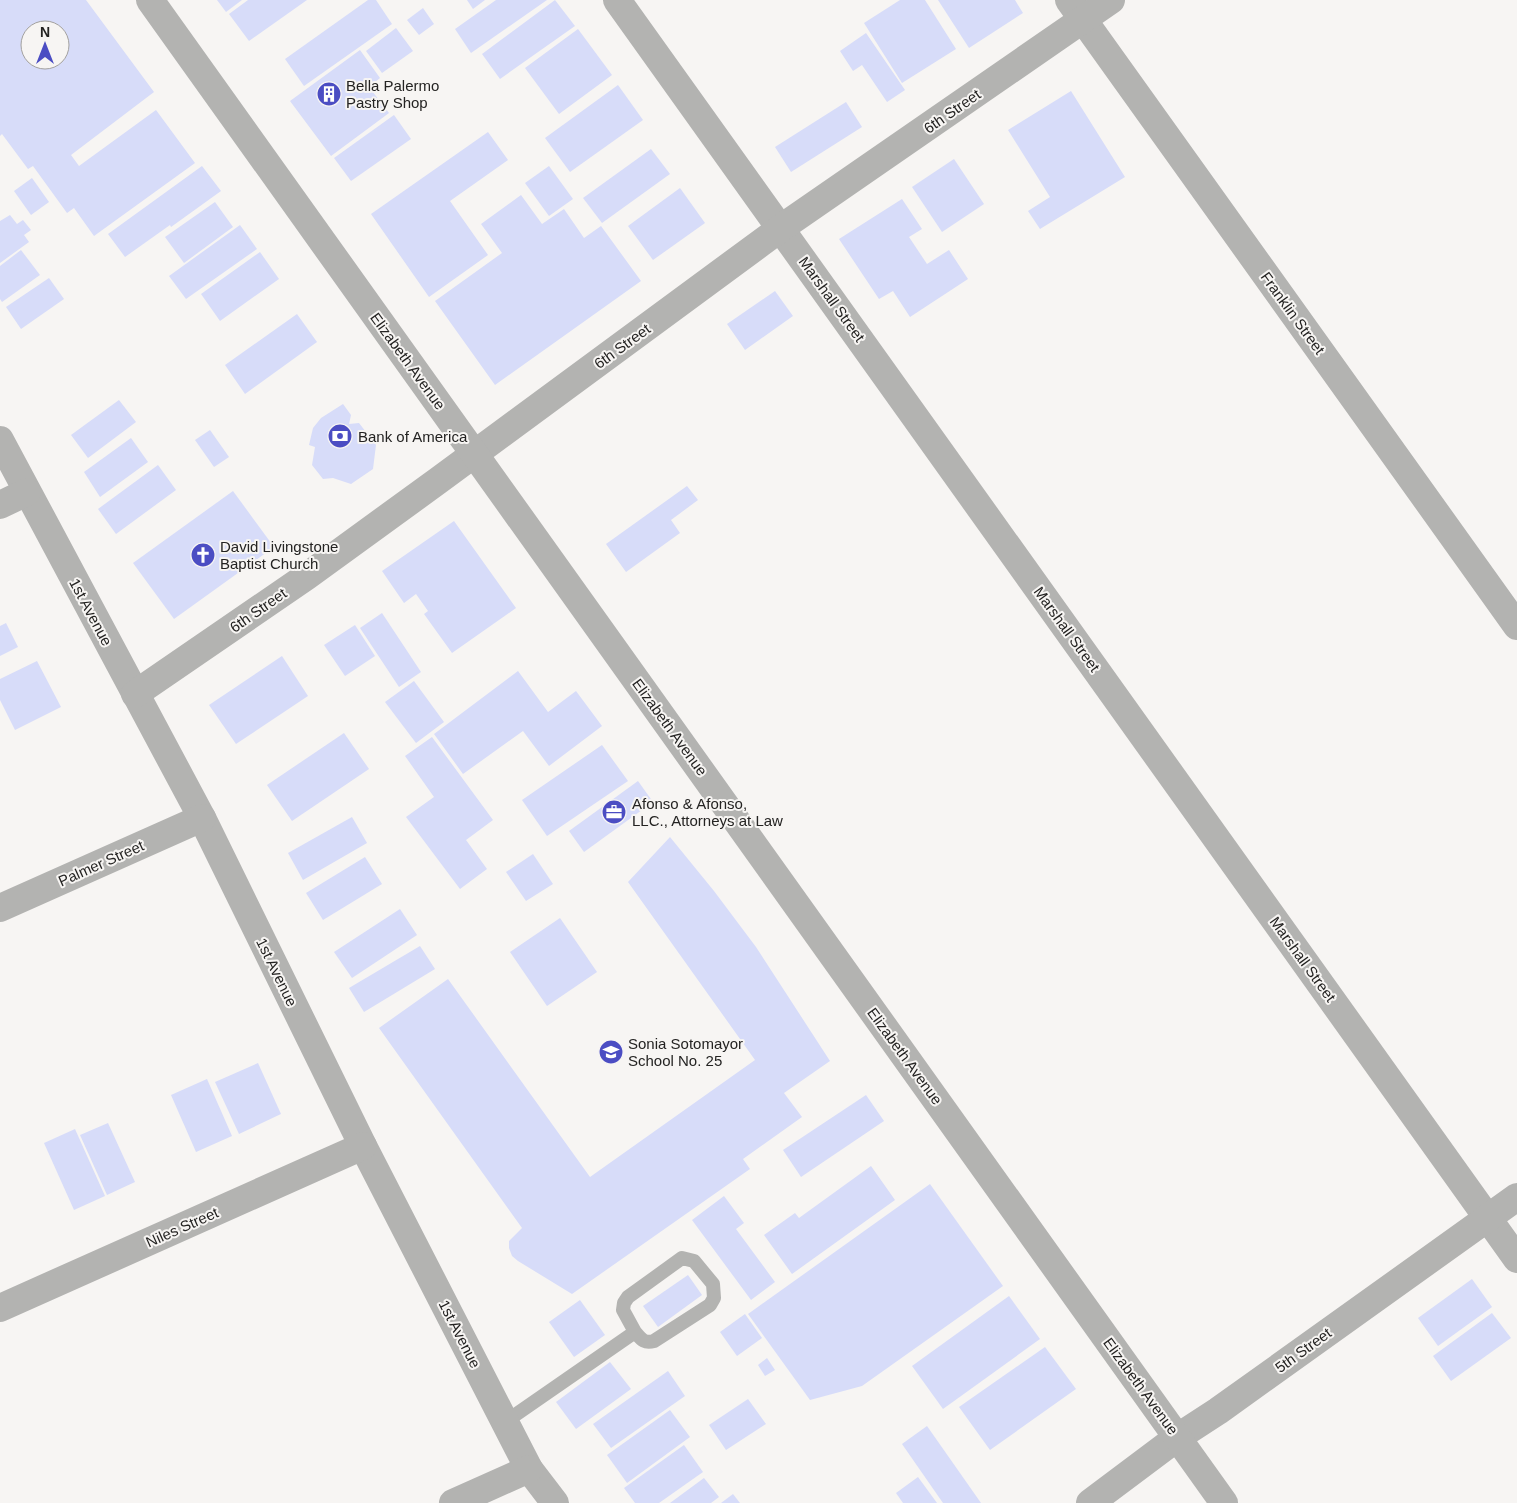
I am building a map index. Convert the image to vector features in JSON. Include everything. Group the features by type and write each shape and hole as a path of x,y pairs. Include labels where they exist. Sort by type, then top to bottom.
{"street":[{"name":"Elizabeth Avenue","path":"150,0 1224,1503"},
{"name":"Marshall Street","path":"617,0 1517,1259"},
{"name":"6th Street","path":"135,694 307,576 475,454 1076,10 1111,0"},
{"name":"Franklin Street","path":"1076,10 1517,626"},
{"name":"1st Avenue","path":"0,440 202,818 363,1146 529,1469 554,1503"},
{"path":"0,505 27,492"},
{"name":"Palmer Street","path":"0,908 202,818"},
{"name":"Niles Street","path":"0,1308 363,1146"},
{"name":"5th Street","path":"1090,1503 1178,1437 1226,1405 1517,1197"},
{"path":"453,1503 529,1469"}],"lane":[{"path":"682,1258 694,1261 713,1284 714,1298 710,1304 649,1343 644,1342 635,1332 623,1310 628,1297 682,1258"},
{"path":"505,1422 635,1332"}],"building":[{"path":"0,0 86,0 154,92 71,155 79,166 156,110 195,163 94,236 74,208 67,213 33,166 28,169 2,134 0,136"},
{"path":"217,0 242,0 226,12"},
{"path":"248,0 307,0 249,41 229,14"},
{"path":"368,0 376,0 392,24 304,86 285,59"},
{"path":"467,0 485,0 473,9"},
{"path":"496,0 547,0 471,53 455,29"},
{"path":"555,0 575,26 500,79 482,54"},
{"path":"900,0 925,0 956,49 902,83 864,23"},
{"path":"938,0 1015,0 1023,13 969,48"},
{"path":"423,8 434,24 419,35 407,20"},
{"path":"396,28 413,51 382,73 366,51"},
{"path":"578,29 612,75 559,114 525,68"},
{"path":"866,33 905,90 887,102 862,65 853,71 840,51"},
{"path":"360,50 380,78 369,87 389,113 331,156 290,101"},
{"path":"618,85 643,120 570,172 545,138"},
{"path":"1071,91 1125,177 1040,229 1028,211 1050,197 1008,130"},
{"path":"846,102 862,127 791,172 775,147"},
{"path":"394,115 411,139 351,181 334,158"},
{"path":"488,132 508,160 450,201 488,255 429,297 371,214"},
{"path":"651,149 670,174 602,223 583,198"},
{"path":"954,159 984,204 942,232 912,187"},
{"path":"202,166 221,191 125,257 108,234"},
{"path":"549,166 573,199 549,216 525,183"},
{"path":"32,178 49,202 31,215 14,191"},
{"path":"680,188 705,223 653,260 628,226"},
{"path":"521,195 542,224 564,209 584,238 601,226 641,281 495,385 435,301 502,253 481,224"},
{"path":"902,199 922,229 909,237 927,264 949,250 968,279 910,317 893,291 879,299 839,239"},
{"path":"215,202 233,227 184,263 165,237"},
{"path":"10,215 17,224 23,220 31,230 24,235 29,242 0,263 0,221"},
{"path":"240,225 257,249 186,299 169,276"},
{"path":"21,250 40,275 2,302 0,299 0,266"},
{"path":"260,252 279,279 220,321 201,294"},
{"path":"49,278 64,299 21,329 6,307"},
{"path":"775,291 793,316 745,350 727,324"},
{"path":"297,314 317,342 245,394 225,365"},
{"path":"119,400 136,422 88,458 71,435"},
{"name":"Bank of America","path":"343,404 351,415 349,424 359,423 376,445 373,469 351,484 333,478 323,479 312,465 315,447 309,445 313,428 321,418"},
{"path":"210,430 229,457 214,467 195,440"},
{"path":"131,438 148,462 100,497 84,472"},
{"path":"158,465 176,490 116,534 98,509"},
{"path":"687,486 698,500 671,520 680,533 626,572 606,544"},
{"name":"David Livingstone Baptist Church","path":"233,491 274,547 174,619 133,563"},
{"path":"454,521 516,608 452,653 424,614 428,611 416,594 404,603 382,571"},
{"path":"382,613 421,672 399,687 360,628"},
{"path":"6,623 18,647 0,656 0,626"},
{"path":"355,625 375,656 345,676 324,645"},
{"path":"282,656 308,696 236,744 209,705"},
{"path":"37,661 61,707 15,730 0,700 0,679"},
{"path":"518,671 548,712 576,691 602,726 549,766 523,731 463,774 434,734"},
{"path":"414,681 444,722 416,743 385,702"},
{"path":"344,733 369,769 292,821 267,785"},
{"path":"432,737 493,820 466,840 487,869 460,889 406,817 434,797 405,756"},
{"path":"602,745 628,781 547,836 522,800"},
{"path":"638,781 653,802 584,852 569,831"},
{"path":"352,817 367,843 303,880 288,853"},
{"path":"670,837 756,947 830,1061 784,1093 802,1117 743,1159 750,1169 572,1294 512,1256 509,1241 522,1228 379,1028 448,979 590,1177 755,1060 628,882"},
{"path":"533,854 553,884 526,901 506,872"},
{"path":"365,857 382,884 323,920 306,893"},
{"path":"400,909 417,935 352,978 334,952"},
{"path":"560,918 597,972 547,1006 510,952"},
{"path":"420,946 435,969 364,1012 349,988"},
{"path":"258,1063 281,1114 239,1134 215,1082"},
{"path":"207,1079 232,1136 196,1152 171,1095"},
{"path":"866,1095 884,1121 801,1177 783,1150"},
{"path":"108,1123 135,1182 107,1195 80,1135"},
{"path":"75,1129 105,1196 74,1210 44,1143"},
{"path":"871,1166 895,1200 792,1274 764,1235 795,1213 799,1218"},
{"path":"930,1184 1003,1286 862,1386 810,1400 748,1314"},
{"path":"724,1196 744,1223 736,1229 775,1282 751,1300 692,1220"},
{"path":"688,1275 702,1295 658,1327 643,1306"},
{"path":"1472,1279 1492,1307 1438,1346 1418,1318"},
{"path":"1009,1296 1040,1339 943,1409 912,1366"},
{"path":"580,1300 605,1335 574,1357 549,1322"},
{"path":"1492,1313 1511,1338 1451,1381 1433,1356"},
{"path":"745,1314 762,1338 737,1356 720,1332"},
{"path":"1045,1347 1076,1389 990,1450 959,1407"},
{"path":"767,1358 775,1370 765,1376 758,1365"},
{"path":"610,1362 631,1389 576,1429 556,1402"},
{"path":"668,1371 685,1396 611,1448 593,1424"},
{"path":"748,1399 766,1424 726,1450 709,1425"},
{"path":"670,1410 690,1437 627,1483 607,1455"},
{"path":"927,1426 981,1503 943,1503 902,1444"},
{"path":"684,1445 703,1472 659,1503 635,1503 624,1488"},
{"path":"918,1477 937,1503 903,1503 896,1493"},
{"path":"704,1478 719,1497 711,1503 670,1503"},
{"path":"733,1494 740,1503 721,1503"}],"place":[{"name":"Bella Palermo Pastry Shop","path":"329,94"},
{"name":"Bank of America","path":"340,436"},
{"name":"David Livingstone Baptist Church","path":"203,555"},
{"name":"Afonso & Afonso, LLC., Attorneys at Law","path":"614,812"},
{"name":"Sonia Sotomayor School No. 25","path":"611,1052"}]}
